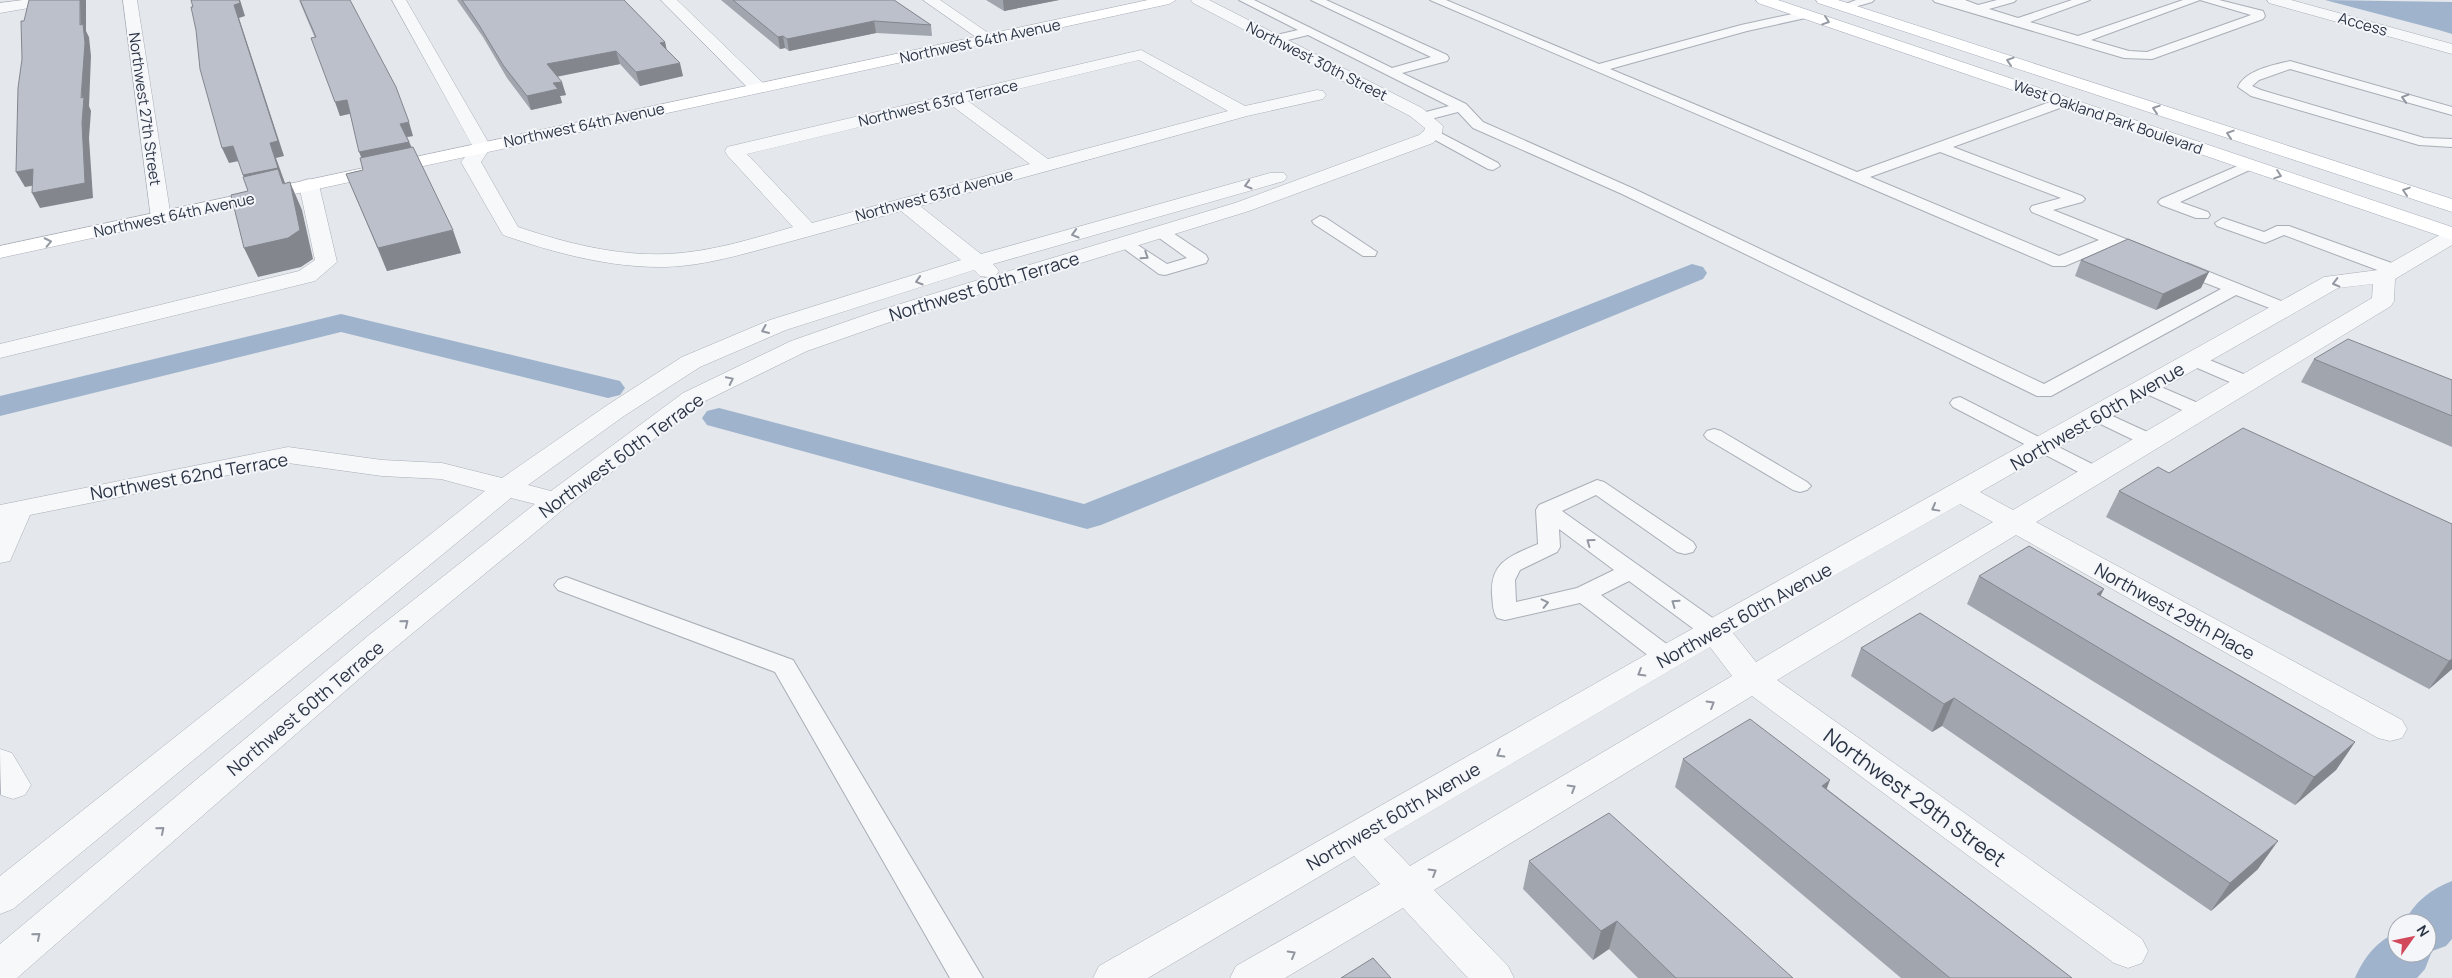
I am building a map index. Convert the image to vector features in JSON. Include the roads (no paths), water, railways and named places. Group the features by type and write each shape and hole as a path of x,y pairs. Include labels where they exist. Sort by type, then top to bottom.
{"street":[{"path":"0,8 52,0"},
{"name":"Northwest 27th Street","path":"130,0 160,211"},
{"path":"399,0 479,142"},
{"path":"668,0 753,83"},
{"path":"930,0 981,34"},
{"name":"Northwest 64th Avenue","path":"981,34 1113,0"},
{"name":"Northwest 64th Avenue","path":"0,252 160,211 479,142 981,34 1169,0"},
{"name":"Northwest 30th Street","path":"1198,0 1276,39 1430,125"},
{"name":"West Oakland Park Boulevard","path":"1763,0 2452,235"},
{"name":"West Oakland Park Boulevard","path":"1823,0 2452,206"},
{"name":"Access","path":"2274,0 2452,49"},
{"name":"Northwest 63rd Terrace","path":"806,230 734,151 1141,55 1243,112"},
{"name":"Northwest 63rd Avenue","path":"479,142 471,162 510,231 547,244 622,258 652,260 688,259 806,230 1243,112 1317,94"},
{"path":"955,100 1044,165"},
{"name":"Northwest 60th Terrace","path":"0,898 506,488 614,411 691,362 778,325 978,262 1114,235 1161,232 1242,207 1364,160 1426,139 1430,125"},
{"name":"Northwest 64th Avenue","path":"0,237 309,185 479,142"},
{"name":"Northwest 60th Terrace","path":"0,968 380,643 556,501 692,398 799,346 862,324 1000,281 1114,235 1269,179 1364,160"},
{"path":"0,351 307,276 326,262 309,185"},
{"path":"904,203 1000,281"},
{"name":"Northwest 60th Avenue","path":"1113,978 1667,657 1715,632 2285,308 2332,282 2389,272 2452,235"},
{"path":"1250,978 1407,887 2383,300 2389,272"},
{"name":"Northwest 62nd Terrace","path":"9,512 288,455 382,468 442,471 556,501"},
{"name":"Northwest 29th Place","path":"1961,493 2390,729"},
{"path":"0,554 9,512"},
{"name":"Northwest 29th Street","path":"1715,632 1752,679 2128,951"},
{"path":"1358,836 1494,978"}],"lane":[{"path":"1245,0 1461,108 1478,125 1627,191 2044,392 2235,289"},
{"path":"1317,0 1443,58 1390,72"},
{"path":"1436,0 2059,262 2113,240"},
{"path":"1844,7 1868,0"},
{"path":"1939,0 1976,9 2128,55 2148,56 2259,16 2259,13 2248,9 2205,0"},
{"path":"1954,0 1976,9 2010,0"},
{"path":"2017,22 2084,0"},
{"path":"2079,40 2194,0"},
{"path":"1598,68 1745,28 1806,15"},
{"path":"1342,23 1358,19"},
{"path":"1276,39 1325,27"},
{"path":"2452,111 2290,65 2254,77 2247,82 2245,88 2256,93 2424,142 2452,143"},
{"path":"1857,177 2063,102"},
{"path":"1461,108 1430,125 1492,166"},
{"path":"1940,147 2078,199 2038,209 2285,308"},
{"path":"2202,215 2166,202 2249,165"},
{"path":"1320,221 1369,252"},
{"path":"2223,223 2265,238 2283,229 2389,272"},
{"path":"1114,235 1165,270 1200,259 1161,232"},
{"path":"2195,360 2246,382"},
{"path":"2147,387 2198,410"},
{"path":"1960,403 2095,472"},
{"path":"2097,415 2149,440"},
{"path":"1714,435 1800,486"},
{"path":"1547,510 1597,486 1685,547"},
{"path":"1547,510 1715,632"},
{"path":"1547,510 1549,547 1511,565 1504,580 1505,612 1584,594 1630,571"},
{"path":"566,585 784,666 967,978"},
{"path":"1584,594 1667,657"}],"water":[{"path":"2325,0 2452,2 2452,34 2439,30"}],"waterway":[{"path":"719,418 1087,517 1692,273"},
{"path":"0,406 341,323 608,388"},
{"path":"2437,919 2452,903"},
{"path":"2382,978 2396,963"}]}
